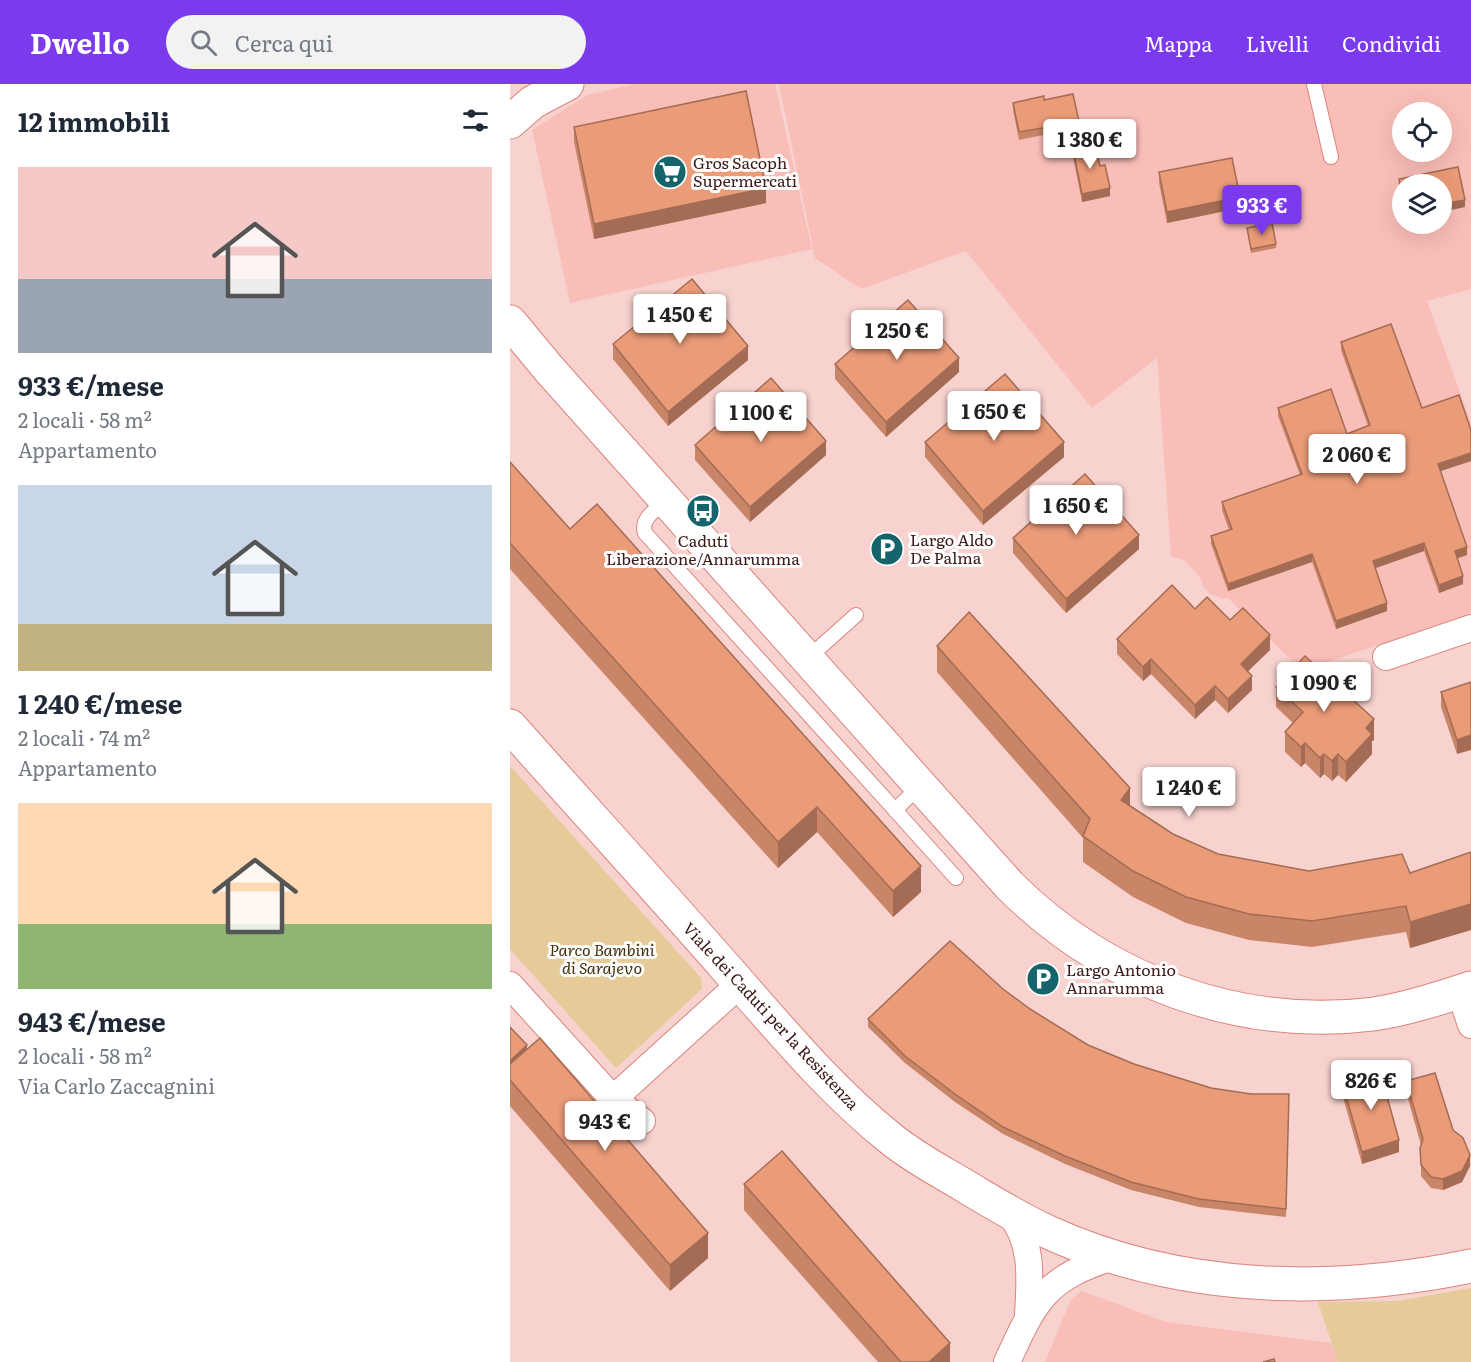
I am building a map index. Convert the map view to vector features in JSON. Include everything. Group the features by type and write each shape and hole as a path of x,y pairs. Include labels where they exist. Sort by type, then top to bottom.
{"street":[{"path":"510,122 533,102 567,84"},
{"path":"510,322 522,348 667,500 920,786 1010,885 1050,923 1107,960 1162,986 1209,1003 1301,1017 1376,1013 1465,990 1471,1025"},
{"path":"1386,657 1471,628"},
{"name":"Viale dei Caduti per la Resistenza","path":"510,726 817,1070 876,1127 922,1160 1008,1212 1048,1232 1113,1257 1212,1278 1285,1283 1357,1282 1429,1274 1471,1266"},
{"path":"613,1099 740,984"},
{"path":"510,985 613,1099 642,1121"},
{"path":"1008,1212 1022,1231 1029,1256 1028,1316"},
{"path":"1008,1362 1028,1316 1048,1290 1075,1270 1113,1257"}],"lane":[{"path":"1314,84 1331,158"},
{"path":"667,500 644,521 645,533 956,878"},
{"path":"808,658 856,615"},
{"path":"896,810 920,786"}],"shaded area":[{"path":"636,84 775,84 812,249 570,303 532,130 587,95"},
{"path":"779,84 1471,84 1471,289 1427,301 1471,423 1471,613 1302,671 1228,598 1223,599 1210,594 1200,577 1184,560 1171,556 1157,358 1092,408 966,251 861,289 815,258"},
{"path":"1082,1291 1166,1322 1331,1343 1338,1362 1045,1362 1071,1299"}],"green space":[{"name":"Parco Bambini di Sarajevo","path":"510,766 701,978 702,989 616,1068 510,949"},
{"path":"1471,1288 1471,1362 1338,1362 1318,1302 1398,1301"}],"building":[{"name":"Gros Sacoph Supermercati","path":"746,91 766,188 594,224 574,127"},
{"path":"1073,94 1080,126 1049,132 1048,127 1019,132 1013,103 1044,96 1044,100"},
{"path":"1095,145 1100,166 1105,165 1110,188 1082,194 1073,149"},
{"path":"1232,158 1240,197 1167,212 1159,172"},
{"path":"1458,167 1465,200 1452,202 1452,174 1424,174"},
{"path":"1272,223 1276,244 1251,249 1247,228"},
{"path":"692,279 748,346 668,412 613,344"},
{"path":"908,300 959,358 886,422 835,364"},
{"path":"1391,324 1422,408 1459,395 1471,430 1471,453 1438,464 1467,547 1455,551 1463,576 1439,585 1424,543 1373,561 1387,603 1336,621 1312,554 1228,584 1211,536 1232,529 1222,502 1302,474 1278,408 1331,389 1347,434 1370,425 1341,342"},
{"path":"1005,374 1064,442 983,511 925,442"},
{"path":"771,378 826,441 750,507 695,445"},
{"path":"510,462 570,529 597,504 921,866 893,891 817,807 778,842 510,543"},
{"path":"1085,474 1139,535 1066,599 1013,538"},
{"path":"1172,585 1195,609 1207,597 1230,620 1243,608 1270,635 1241,664 1252,676 1228,699 1215,686 1195,705 1151,659 1143,667 1117,639"},
{"path":"969,612 1130,788 1121,800 1173,834 1218,854 1309,871 1402,854 1410,873 1471,852 1471,904 1410,922 1406,906 1312,921 1249,914 1186,897 1133,871 1083,836 1090,819 937,646"},
{"path":"1305,656 1374,719 1366,728 1372,734 1346,762 1338,754 1332,761 1324,754 1320,758 1305,743 1301,747 1285,732 1303,712 1276,687"},
{"path":"1471,682 1471,735 1457,740 1441,692"},
{"path":"950,941 1003,989 1030,1009 1088,1045 1134,1064 1211,1088 1251,1094 1289,1094 1286,1209 1199,1199 1131,1182 1065,1156 1003,1127 905,1056 868,1019"},
{"path":"510,1027 527,1045 510,1061"},
{"path":"540,1038 708,1233 670,1265 510,1080 510,1064"},
{"path":"1380,1071 1399,1140 1362,1152 1342,1082"},
{"path":"1435,1073 1453,1130 1463,1138 1470,1155 1462,1171 1443,1179 1431,1177 1421,1165 1420,1148 1423,1139 1406,1081"},
{"path":"782,1151 950,1343 929,1362 901,1362 744,1184"}],"place":[{"name":"Gros Sacoph Supermercati","path":"670,172"},
{"name":"Caduti Liberazione/Annarumma","path":"703,511"},
{"name":"Largo Aldo De Palma","path":"887,549"},
{"name":"Largo Antonio Annarumma","path":"1043,979"}]}
